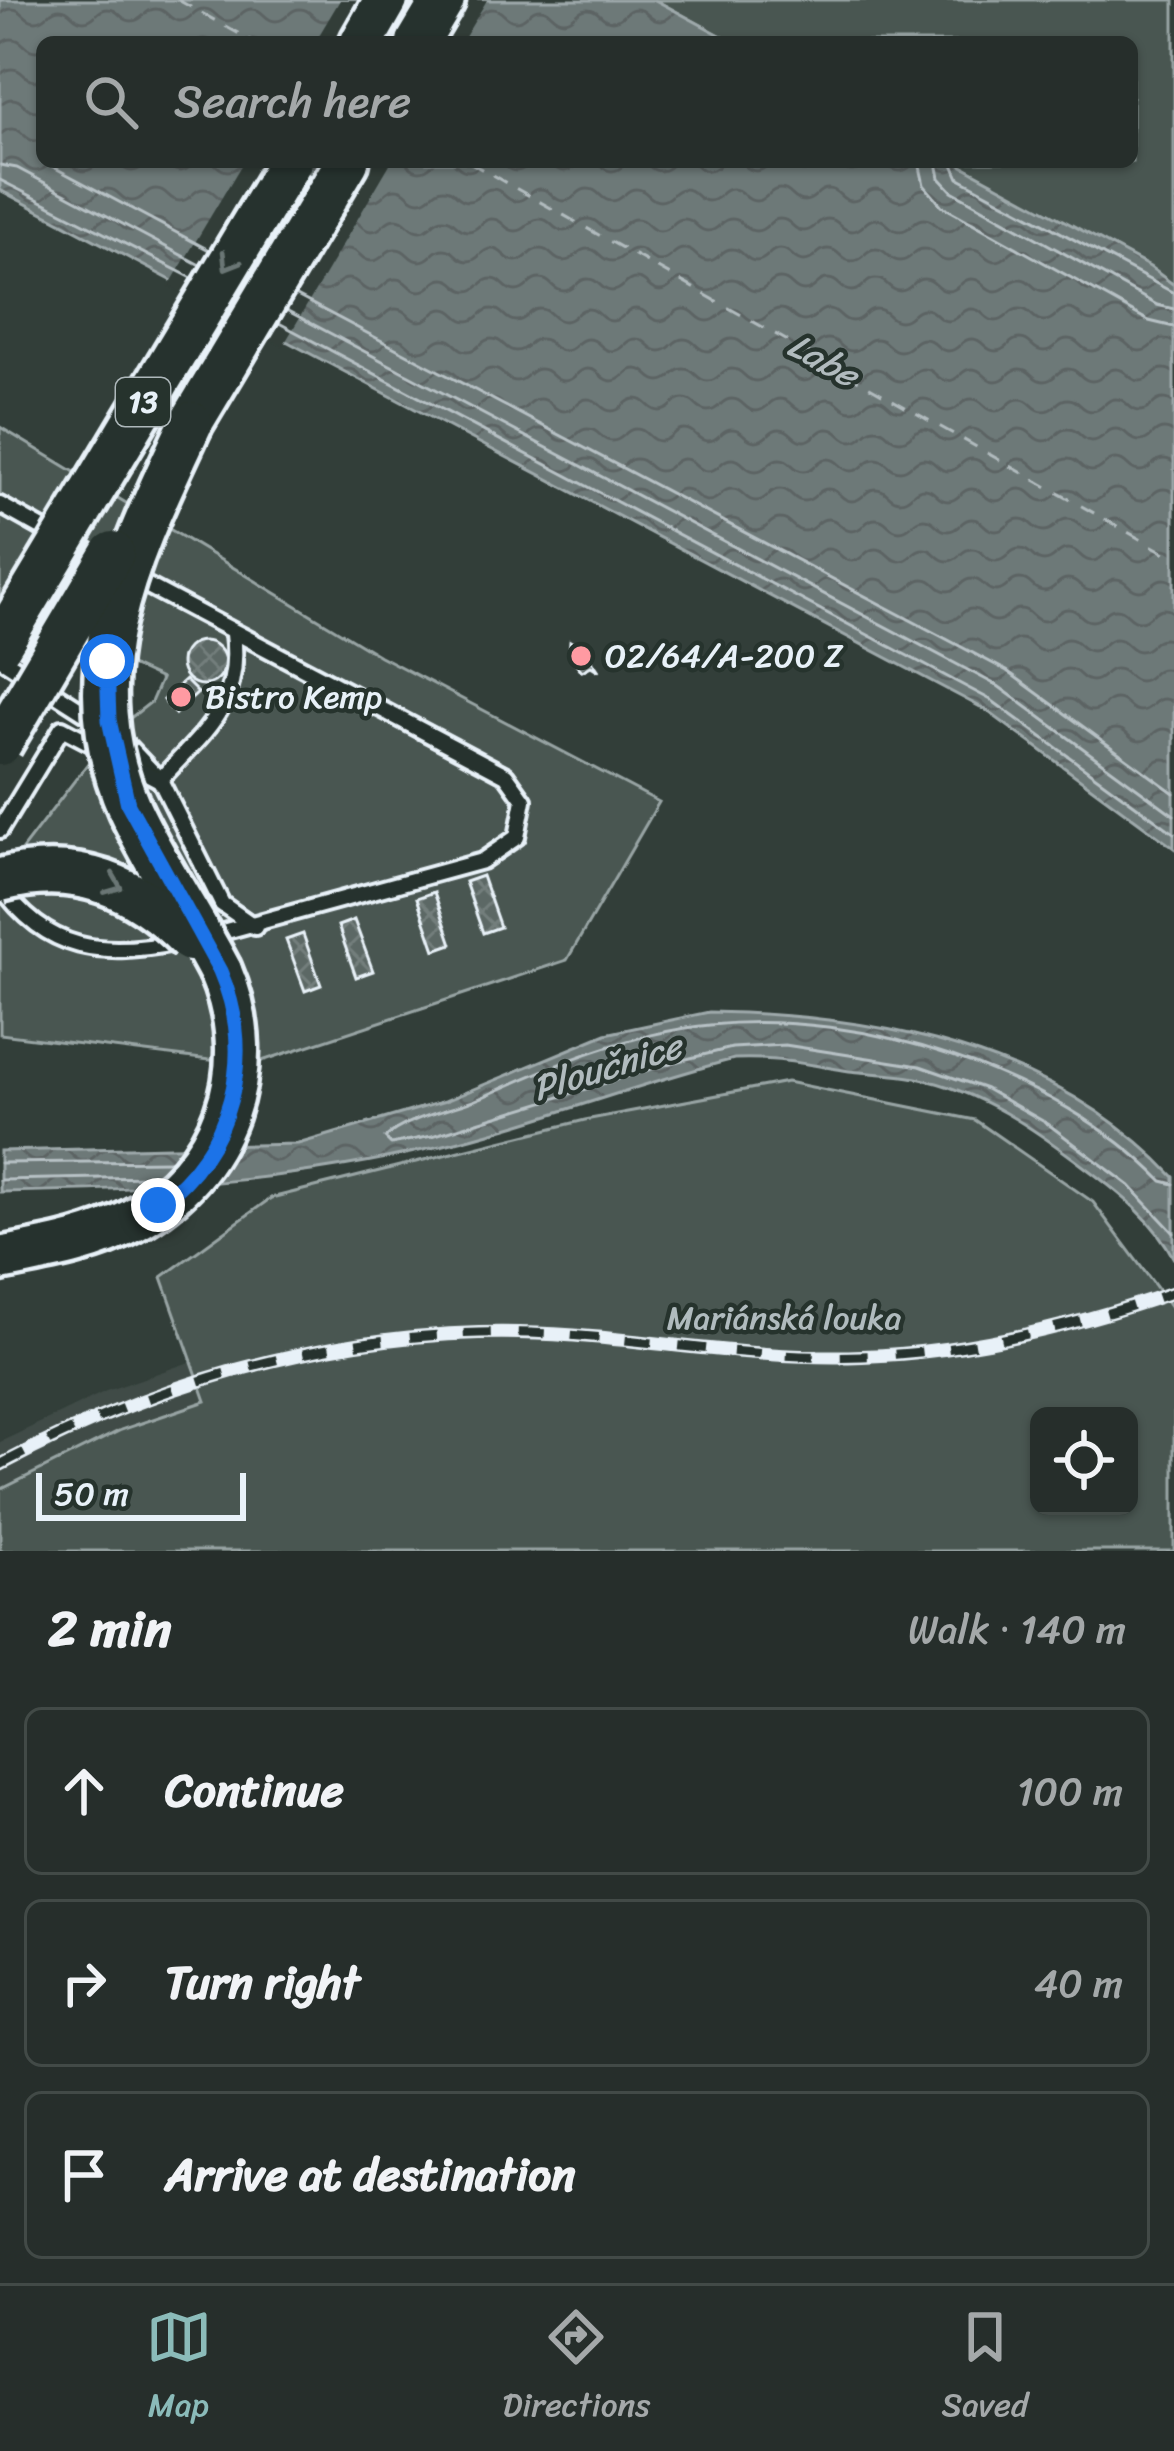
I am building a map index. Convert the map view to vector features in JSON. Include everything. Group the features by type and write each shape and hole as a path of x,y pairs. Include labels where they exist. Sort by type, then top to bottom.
{"main road":[{"path":"365,36 386,0"},
{"path":"422,36 443,0"},
{"name":"13","path":"0,645 286,168"},
{"name":"13","path":"0,744 343,168"},
{"path":"0,1259 59,1248 129,1223 184,1186 207,1156 228,1114 236,1074 235,1019 220,971 128,804 109,720 107,661 116,593 190,423"},
{"path":"0,883 67,871 124,888 158,908 220,971"}],"lane":[{"path":"0,506 233,634 506,775 524,800 517,837 482,861 255,927 155,947 109,949 44,934 0,883"},
{"path":"160,780 220,717 238,668 233,634"},
{"path":"0,658 113,731 160,780 223,904 255,927"},
{"path":"0,830 62,728 160,780"}],"shaded area":[{"path":"236,1346 206,1401 121,1430 0,1490 0,1442 106,1391"}],"green space":[{"path":"655,0 1174,0 1174,285 966,168 1138,168 1138,36 722,36"},
{"path":"0,427 380,656 659,802 567,960 250,1065 0,1034 0,878 111,733 151,702 161,679 0,605"},
{"name":"Mariánská louka","path":"787,1082 975,1120 1093,1202 1174,1311 1174,1551 0,1551 0,1490 121,1430 206,1401 162,1277 271,1198 585,1120"}],"water":[{"name":"Labe","path":"0,0 655,0 722,36 36,36 36,168 966,168 1150,267 1174,285 1174,848 986,710 0,190"},
{"name":"Ploučnice","path":"709,1012 836,1021 899,1032 960,1047 1074,1097 1126,1133 1174,1177 1174,1259 1147,1220 1112,1188 984,1102 916,1078 762,1059 734,1059 474,1137 328,1169 165,1186 0,1192 0,1151 298,1144 445,1101 606,1034"}],"pier":[{"path":"340,0 407,0 386,36 319,36"},
{"path":"417,0 487,0 466,36 396,36"},
{"path":"239,168 307,168 221,313 169,286"},
{"path":"317,168 387,168 283,346 229,317"}],"building":[{"path":"203,641 219,647 225,663 219,679 203,685 187,679 181,663 187,647"},
{"name":"O2/64/A-200 Z","path":"570,641 585,650 599,671 591,666 582,671 569,655"},
{"name":"Bistro Kemp","path":"185,680 198,693 175,714 163,700"},
{"path":"482,876 500,927 483,933 465,882"},
{"path":"434,892 452,944 435,950 417,898"},
{"path":"354,920 373,971 356,977 338,926"},
{"path":"303,934 321,985 305,991 286,940"}],"ferry route":[{"path":"178,0 243,36"},
{"path":"480,168 1174,558"}],"railway":[{"path":"0,1465 172,1390 292,1356 354,1345 416,1337 527,1333 766,1354 901,1354 1020,1336 1174,1292"}],"place":[{"name":"O2/64/A-200 Z","path":"581,656"},
{"name":"Bistro Kemp","path":"181,697"}],"route":[{"path":"107,661 109,720 128,804 220,971 231,996 238,1046 232,1102 223,1127 184,1186 158,1205"}]}
